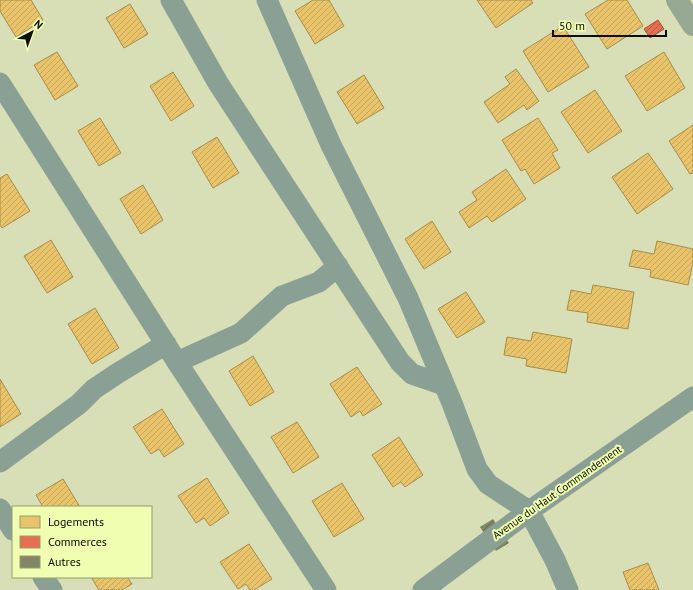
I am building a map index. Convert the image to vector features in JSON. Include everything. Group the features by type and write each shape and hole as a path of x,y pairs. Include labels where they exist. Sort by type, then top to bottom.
{"main road":[{"path":"677,0 693,25"}],"street":[{"path":"171,0 218,83 405,368 412,374 444,385"},
{"path":"267,0 331,145 408,298 477,469 488,484 529,511 555,560 568,590"},
{"path":"0,83 177,362 326,590"},
{"path":"177,362 241,333 282,296 319,282 338,266"},
{"path":"0,462 79,404 94,389 166,344"},
{"name":"Avenue du Haut Commandement","path":"423,590 529,511 693,397"},
{"path":"0,509 12,528"},
{"path":"44,578 52,590"}],"building: Logements":[{"path":"0,0 31,0 43,20 16,37 0,11"},
{"path":"313,0 329,0 344,26 315,44 295,11"},
{"path":"477,0 531,0 533,3 496,28"},
{"path":"608,0 627,0 643,26 607,49 585,14"},
{"path":"130,4 148,34 124,48 106,18"},
{"path":"563,26 589,67 548,92 523,51"},
{"path":"57,52 78,86 55,100 34,65"},
{"path":"664,52 685,88 647,111 625,76"},
{"path":"516,69 539,101 527,110 524,105 498,123 484,102 510,84 505,77"},
{"path":"173,72 194,106 171,121 150,86"},
{"path":"364,75 384,108 357,124 337,92"},
{"path":"595,90 622,131 588,153 561,112"},
{"path":"100,118 121,153 99,166 78,131"},
{"path":"538,118 558,150 552,153 560,168 534,184 525,169 521,171 502,140"},
{"path":"693,125 693,173 690,174 669,141"},
{"path":"217,137 239,173 213,188 192,152"},
{"path":"648,153 673,189 637,214 612,177"},
{"path":"506,169 526,199 492,222 487,216 469,228 459,212 477,200 472,192"},
{"path":"7,174 30,211 2,228 0,225 0,178"},
{"path":"143,185 163,220 141,234 120,199"},
{"path":"432,221 451,252 424,269 405,239"},
{"path":"51,240 73,277 47,293 24,256"},
{"path":"657,241 693,249 693,263 688,285 650,277 651,270 629,266 633,250 654,254"},
{"path":"593,285 634,292 628,329 587,322 588,313 567,310 571,290 591,294"},
{"path":"466,292 485,322 457,338 438,309"},
{"path":"95,308 119,348 92,364 68,324"},
{"path":"533,332 572,339 566,373 526,366 527,359 504,355 507,337 531,341"},
{"path":"253,356 274,392 250,406 229,371"},
{"path":"357,367 382,404 363,416 360,411 351,417 330,384"},
{"path":"0,379 21,414 0,427"},
{"path":"162,409 184,444 164,457 159,449 151,454 133,427"},
{"path":"297,422 319,457 293,473 271,437"},
{"path":"399,437 423,475 405,487 401,482 393,487 372,455"},
{"path":"207,478 229,513 210,526 204,518 196,523 178,496"},
{"path":"63,479 79,506 42,506 36,495"},
{"path":"342,483 364,519 334,537 312,501"},
{"path":"249,544 272,579 254,590 250,590 246,584 238,589 220,562"},
{"path":"648,563 659,590 630,590 623,572"},
{"path":"92,578 128,578 132,584 122,590 99,590"}],"building: Commerces":[{"path":"658,20 664,29 650,38 644,29"}],"building: Autres":[{"path":"493,519 509,543 496,551 480,527"}]}
